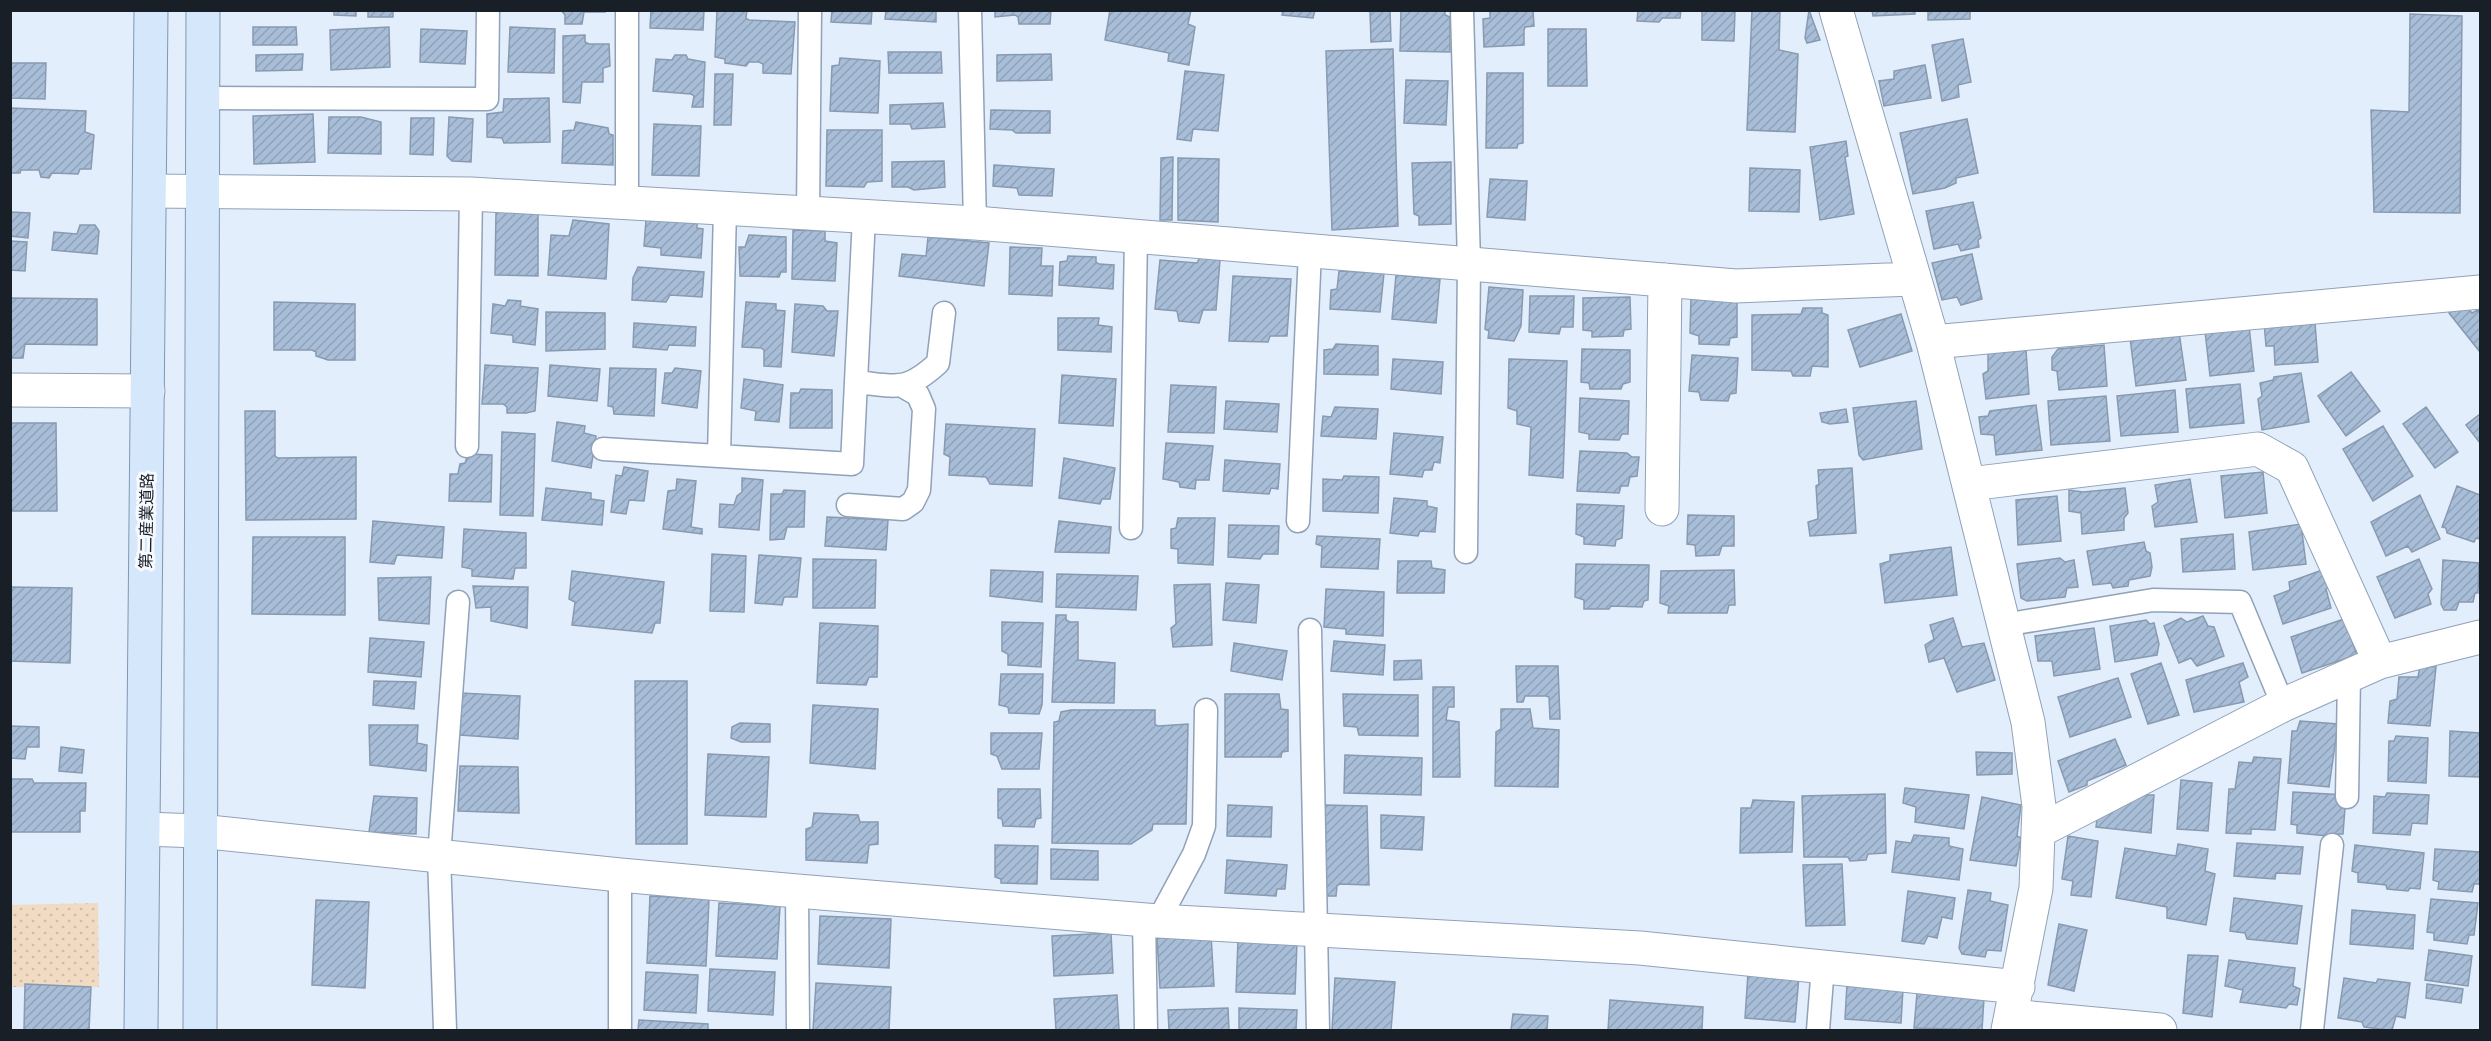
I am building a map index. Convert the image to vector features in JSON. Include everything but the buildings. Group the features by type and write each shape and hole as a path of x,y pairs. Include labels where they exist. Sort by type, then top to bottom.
{"main road":[{"name":"第二産業道路","path":"141,1030 151,10"},
{"path":"200,1030 200,191 203,10"}],"street":[{"path":"1836,10 1933,342 2028,722 2039,806 2036,888 2012,1011"},
{"path":"150,191 471,194 808,213 1136,236 1736,286 1913,279"},
{"path":"1662,509 1665,280"},
{"path":"1933,342 2481,292"},
{"path":"10,390 148,391"},
{"path":"1970,484 2258,449 2292,468 2380,662"},
{"path":"2039,831 2283,705 2380,662 2481,638"},
{"path":"144,829 199,831 797,891 1151,920 1640,948 1823,966 2012,1011 2160,1030"}],"lane":[{"path":"202,98 487,99 488,10"},
{"path":"627,10 627,203"},
{"path":"808,213 810,10"},
{"path":"970,10 975,224"},
{"path":"1462,10 1469,263 1466,552"},
{"path":"467,446 471,194"},
{"path":"719,456 725,209"},
{"path":"603,449 852,464 864,217"},
{"path":"1131,528 1136,236"},
{"path":"1298,521 1310,251"},
{"path":"904,387 920,379 938,363 944,314"},
{"path":"848,505 903,509 913,502 919,490 924,409 918,395 904,387 856,382"},
{"path":"2004,625 2153,600 2240,602 2283,705"},
{"path":"445,1030 440,856 458,602"},
{"path":"1310,630 1318,1030"},
{"path":"2347,797 2349,676"},
{"path":"1146,1030 1151,920 1194,854 1204,826 1206,710"},
{"path":"2312,1030 2332,845"},
{"path":"620,875 620,1030"},
{"path":"797,891 798,1030"},
{"path":"1818,1030 1823,966"}],"shaded area":[{"path":"98,903 99,987 11,987 10,905"}]}
